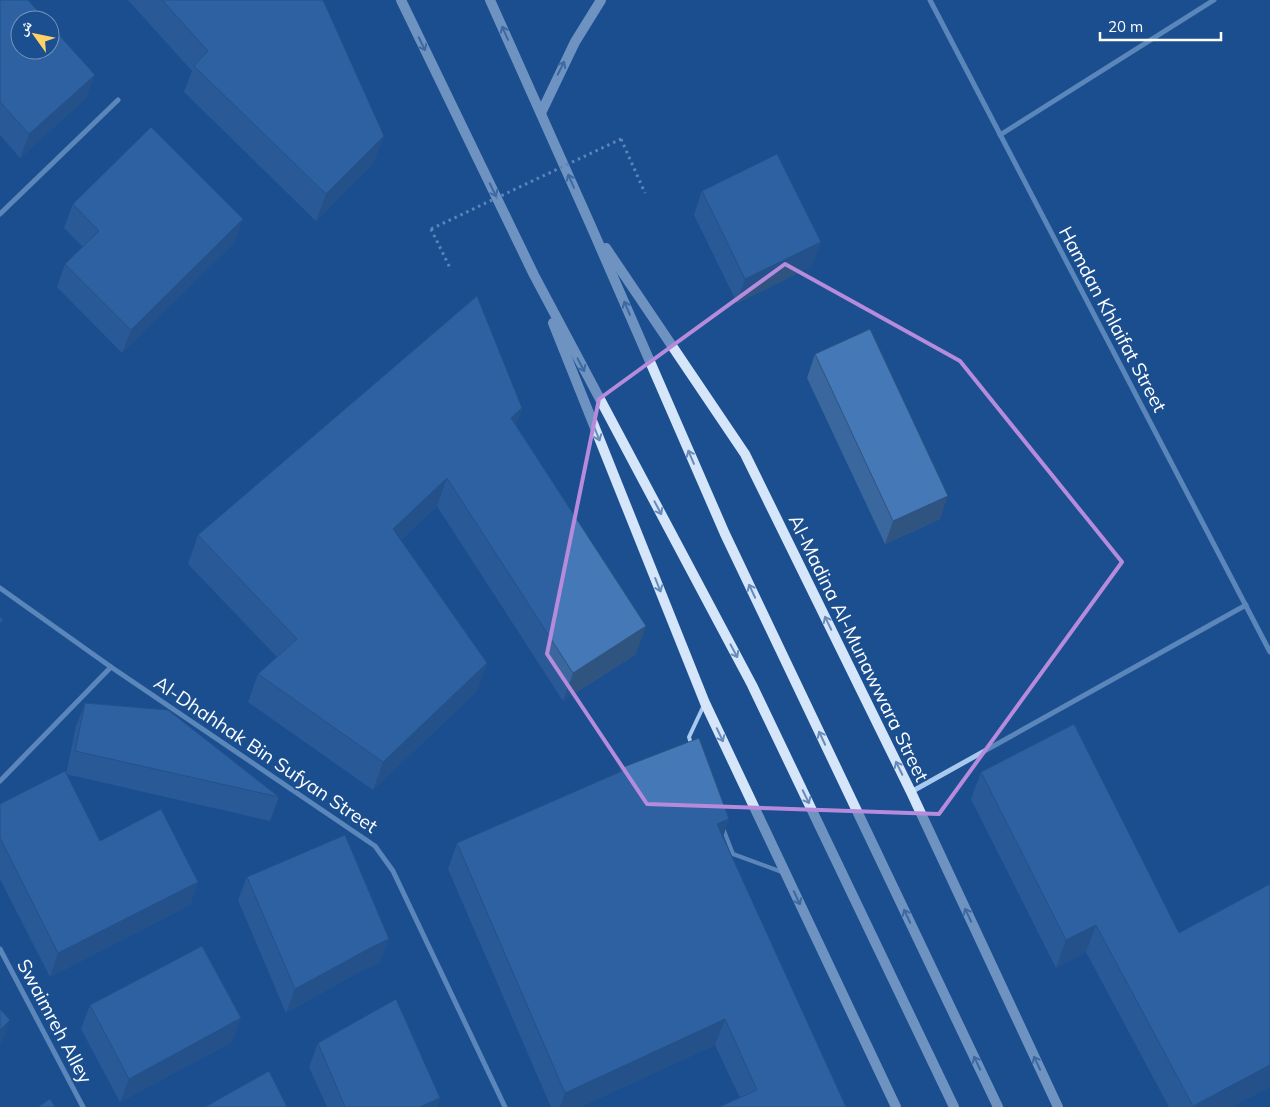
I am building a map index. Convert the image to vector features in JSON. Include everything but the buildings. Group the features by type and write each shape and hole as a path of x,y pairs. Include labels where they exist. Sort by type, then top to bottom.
{"main road":[{"path":"401,0 534,275 752,685 954,1107"},
{"name":"Al-Madina Al-Munawwara Street","path":"490,0 725,534 998,1107"},
{"path":"541,113 575,42 601,0"},
{"name":"Al-Madina Al-Munawwara Street","path":"591,226 744,454 911,792 1058,1107"},
{"path":"534,275 705,703 896,1107"}],"street":[{"name":"Hamdan Khlaifat Street","path":"930,0 1270,652"},
{"path":"1000,135 1214,0"},
{"path":"0,214 118,100"},
{"name":"Al-Dhahhak Bin Sufyan Street","path":"0,588 111,667 375,846 393,870 505,1107"},
{"path":"911,792 1246,605"},
{"path":"0,782 111,667"},
{"name":"Swaimreh Alley","path":"0,949 83,1107"}],"lane":[{"path":"692,746 689,737 705,703"},
{"path":"723,827 733,854 786,873"}],"path":[{"path":"450,270 431,229 621,140 645,193"}],"highlighted area":[{"path":"785,264 960,361 1122,562 939,814 647,804 547,654 599,399"}]}
